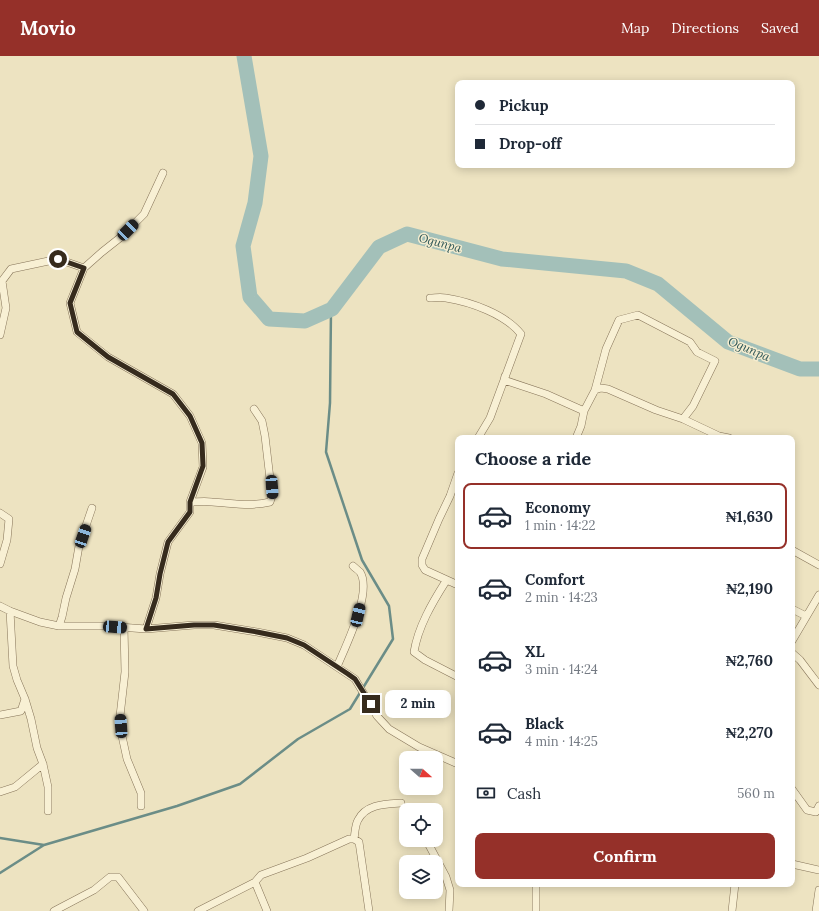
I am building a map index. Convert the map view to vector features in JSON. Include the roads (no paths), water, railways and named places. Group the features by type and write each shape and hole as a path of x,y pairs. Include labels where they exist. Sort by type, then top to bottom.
{"street":[{"path":"146,629 156,598 168,542 190,512 190,502 203,466 202,443 190,416 173,394 108,357 77,332 70,303 84,268 121,238 144,214 163,173"},
{"path":"0,335 6,308 1,280 11,269 58,259 84,268"},
{"path":"430,298 445,298 498,314 514,326 521,334"},
{"path":"577,435 584,411 595,390 606,349 619,320 638,315 690,342 697,352 715,362 693,406 683,419"},
{"path":"521,334 504,380 546,394 584,411"},
{"path":"480,435 490,418 521,334"},
{"path":"595,390 601,388 608,389 656,410 683,419 718,435"},
{"path":"190,502 259,505 270,502 272,496 265,436 262,421 254,409"},
{"path":"455,482 422,559 422,565 425,570 455,584"},
{"path":"58,626 62,617 66,598 75,570 79,546 92,508"},
{"path":"0,514 9,519 7,540 0,564"},
{"path":"795,552 819,565"},
{"path":"337,667 358,615 363,592 363,580 360,572 353,566"},
{"path":"446,581 434,600 424,621 415,643 414,652 425,660 455,675"},
{"path":"795,636 819,595"},
{"path":"0,606 10,612 58,626 146,629 214,625 287,638 304,645 355,679 377,716 389,729 419,747 455,763"},
{"path":"795,610 806,616"},
{"path":"10,612 13,666 25,699 37,748 43,764 48,787 48,811"},
{"path":"124,628 125,672 120,716 122,736 127,759 141,793 141,806"},
{"path":"795,656 819,685"},
{"path":"0,715 21,711 25,699"},
{"path":"0,792 15,787 43,764"},
{"path":"795,793 807,810 818,810"},
{"path":"354,839 358,820 365,811 376,805 401,802"},
{"path":"198,911 255,882 261,875 308,858 349,839 354,839 358,842 369,911"},
{"path":"430,847 446,877 450,890 449,911"},
{"path":"795,865 819,870"},
{"path":"54,911 94,890 110,877 114,876 118,877 144,911"},
{"path":"255,882 267,911"},
{"path":"536,887 536,911"},
{"path":"732,911 735,887"},
{"path":"816,911 819,890"}],"waterway":[{"name":"Ogunpa","path":"244,56 261,156 255,203 243,246 250,297 269,319 305,321 332,309 379,247 407,234 502,259 626,271 658,284 728,342 800,369 819,369"},
{"path":"0,873 44,845 177,806 240,784 298,739 350,709 393,639 389,606 362,560 326,452 330,403 331,309"},
{"path":"0,838 44,845"}]}
